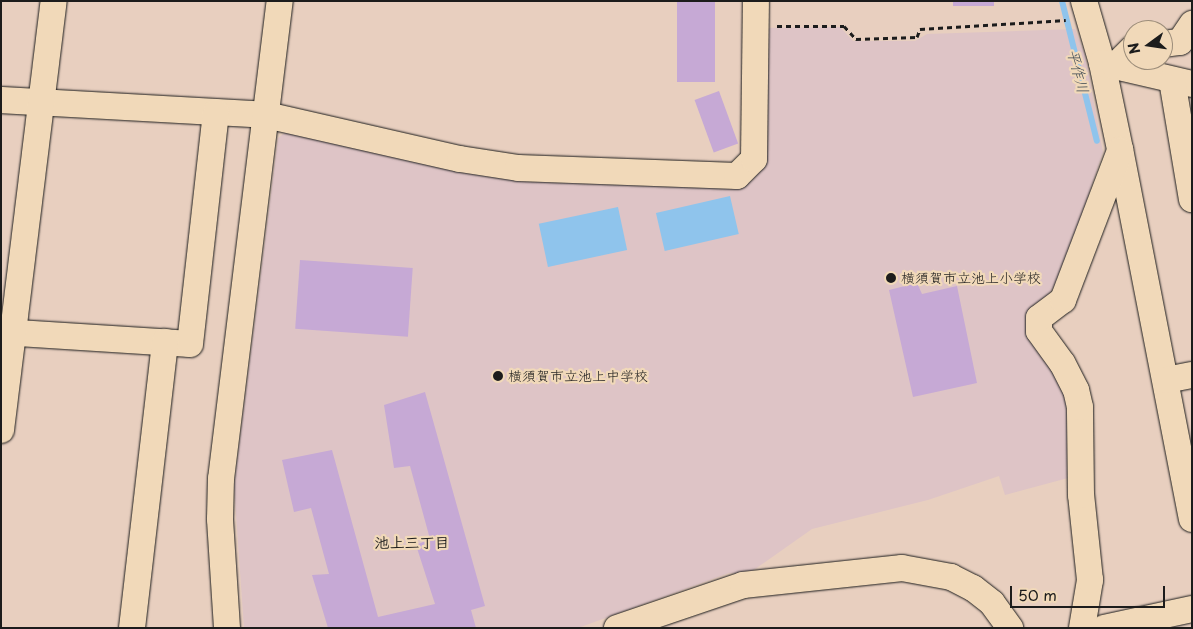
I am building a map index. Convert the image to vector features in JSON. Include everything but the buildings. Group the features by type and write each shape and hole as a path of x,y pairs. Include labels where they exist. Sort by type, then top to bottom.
{"street":[{"path":"1,430 7,332 54,1"},
{"path":"228,628 220,519 221,479 280,1"},
{"path":"1087,10 1117,59 1120,150 1192,519"},
{"path":"1,100 266,116 460,160 518,168 737,176 754,159 756,14"},
{"path":"1173,43 1180,42 1192,24"},
{"path":"1117,59 1182,82 1192,199"},
{"path":"7,332 190,344 216,112"},
{"path":"1082,628 1090,580 1080,495 1080,407 1076,390 1062,363 1039,330 1038,318 1063,300 1120,150"},
{"path":"132,628 165,342"},
{"path":"1166,380 1192,375"},
{"path":"616,628 743,585 902,568 951,577 973,588 992,603 1010,628"},
{"path":"1104,628 1192,609"}],"path":[{"path":"756,14 844,26 856,39 917,37 920,29 1087,10"}],"shaded area":[{"path":"840,27 853,41 915,41 927,34 1075,29 1085,55 1103,152 1067,260 1052,290 1025,322 1039,337 1066,397 1068,478 1005,495 999,476 928,500 812,529 748,574 729,573 578,628 244,628 234,486 278,138 286,132 634,177 752,181 762,164 763,28"}],"water":[{"path":"730,196 739,234 665,251 656,213"},
{"path":"618,207 627,250 548,267 539,224"}],"waterway":[{"name":"平作川","path":"1062,1 1097,141"}],"place":[{"name":"横須賀市立池上小学校","path":"891,278"},
{"name":"横須賀市立池上中学校","path":"498,376"}],"district":[{"name":"池上三丁目","path":"412,542"}]}
